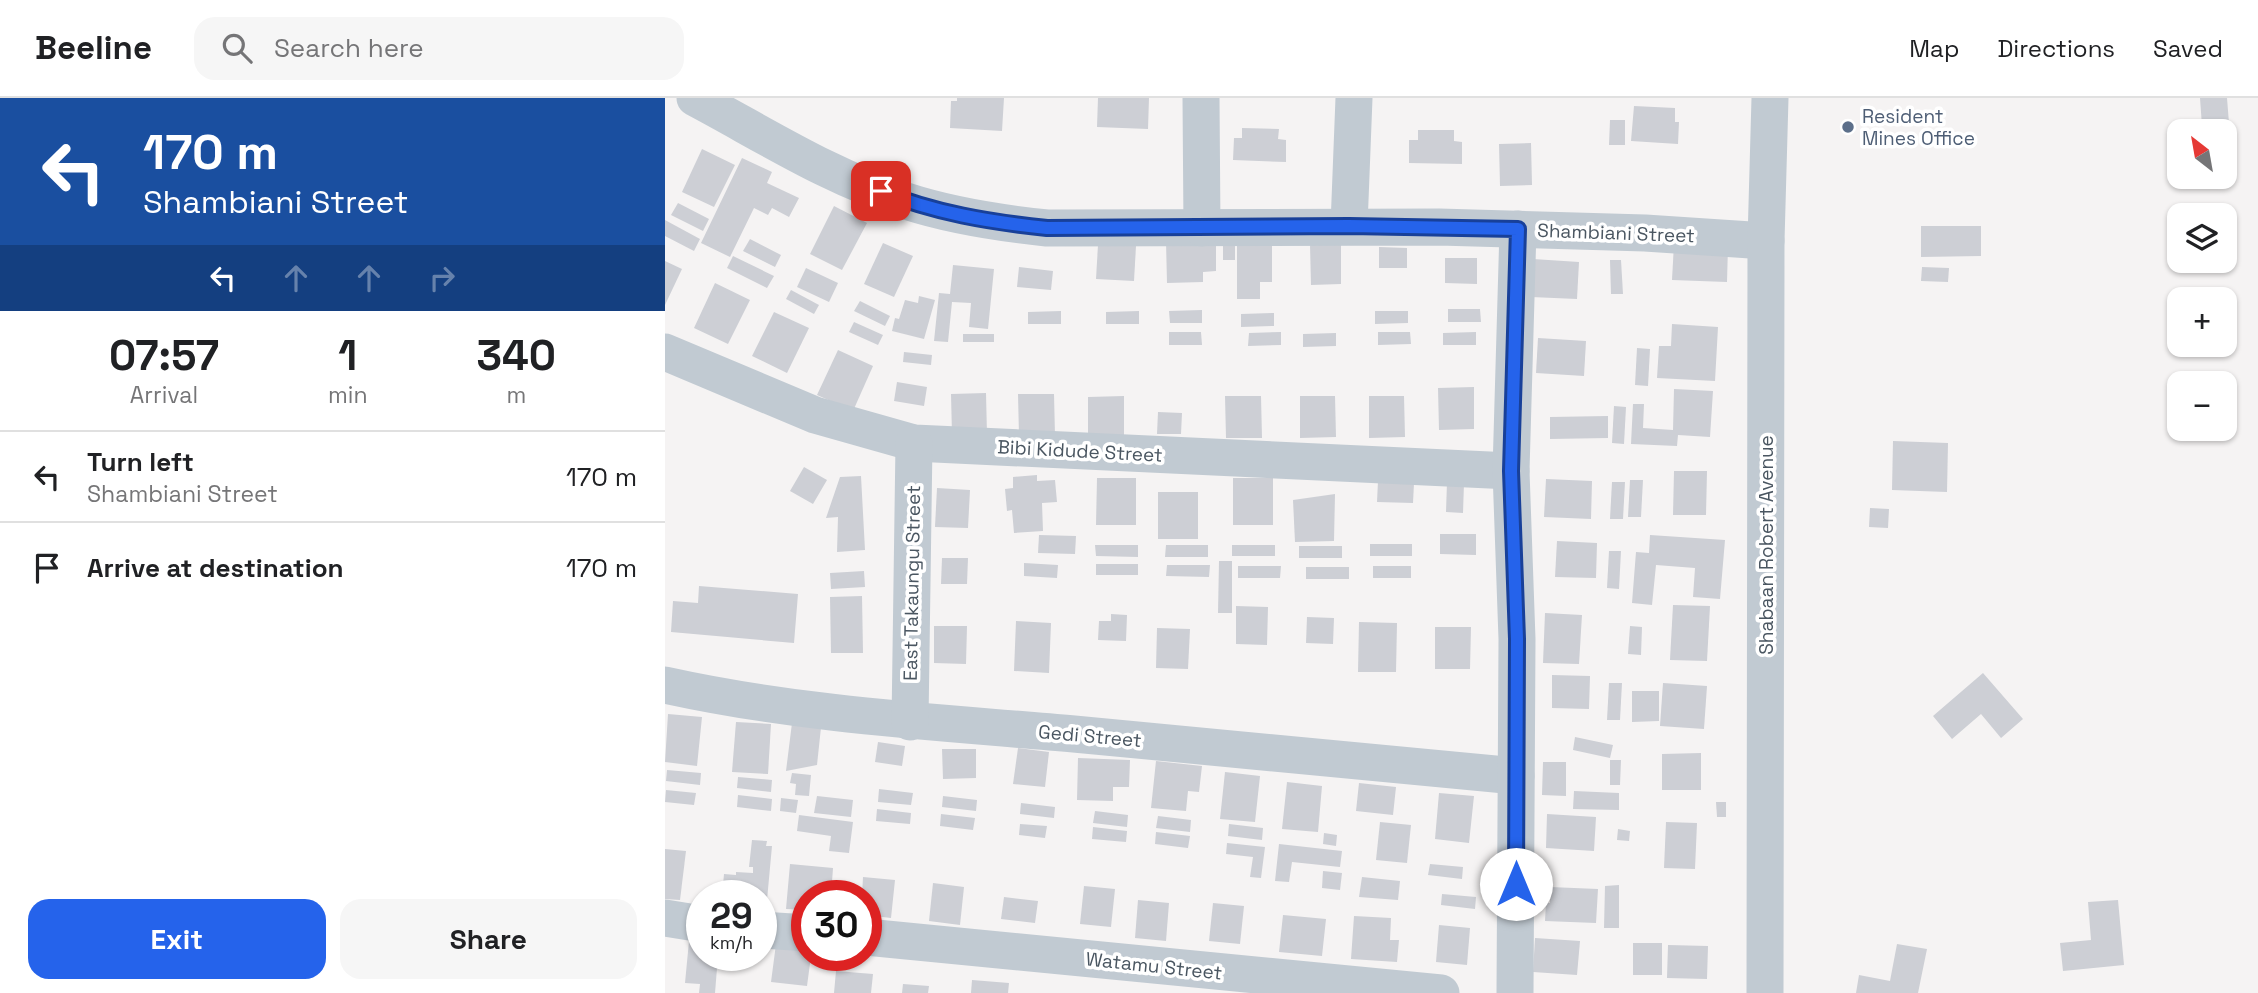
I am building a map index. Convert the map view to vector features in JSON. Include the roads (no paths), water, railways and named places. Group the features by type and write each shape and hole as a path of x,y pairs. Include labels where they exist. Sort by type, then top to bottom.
{"street":[{"name":"Shambiani Street","path":"695,98 806,159 903,200 954,215 999,223 1047,228 1349,226 1518,229 1645,233 1766,241"},
{"path":"1201,98 1202,228"},
{"path":"1349,226 1354,98"},
{"name":"Shabaan Robert Avenue","path":"1765,993 1766,241 1770,98"},
{"path":"1515,993 1517,639 1511,471 1518,229"},
{"name":"Bibi Kidude Street","path":"665,352 815,415 914,443 1511,471"},
{"name":"East Takaungu Street","path":"910,722 914,443"},
{"name":"Gedi Street","path":"665,685 730,699 910,722 1201,745 1516,776"},
{"path":"665,918 686,921"},
{"name":"Watamu Street","path":"882,939 1441,993"}],"place":[{"name":"Resident Mines Office","path":"1848,127"}]}
